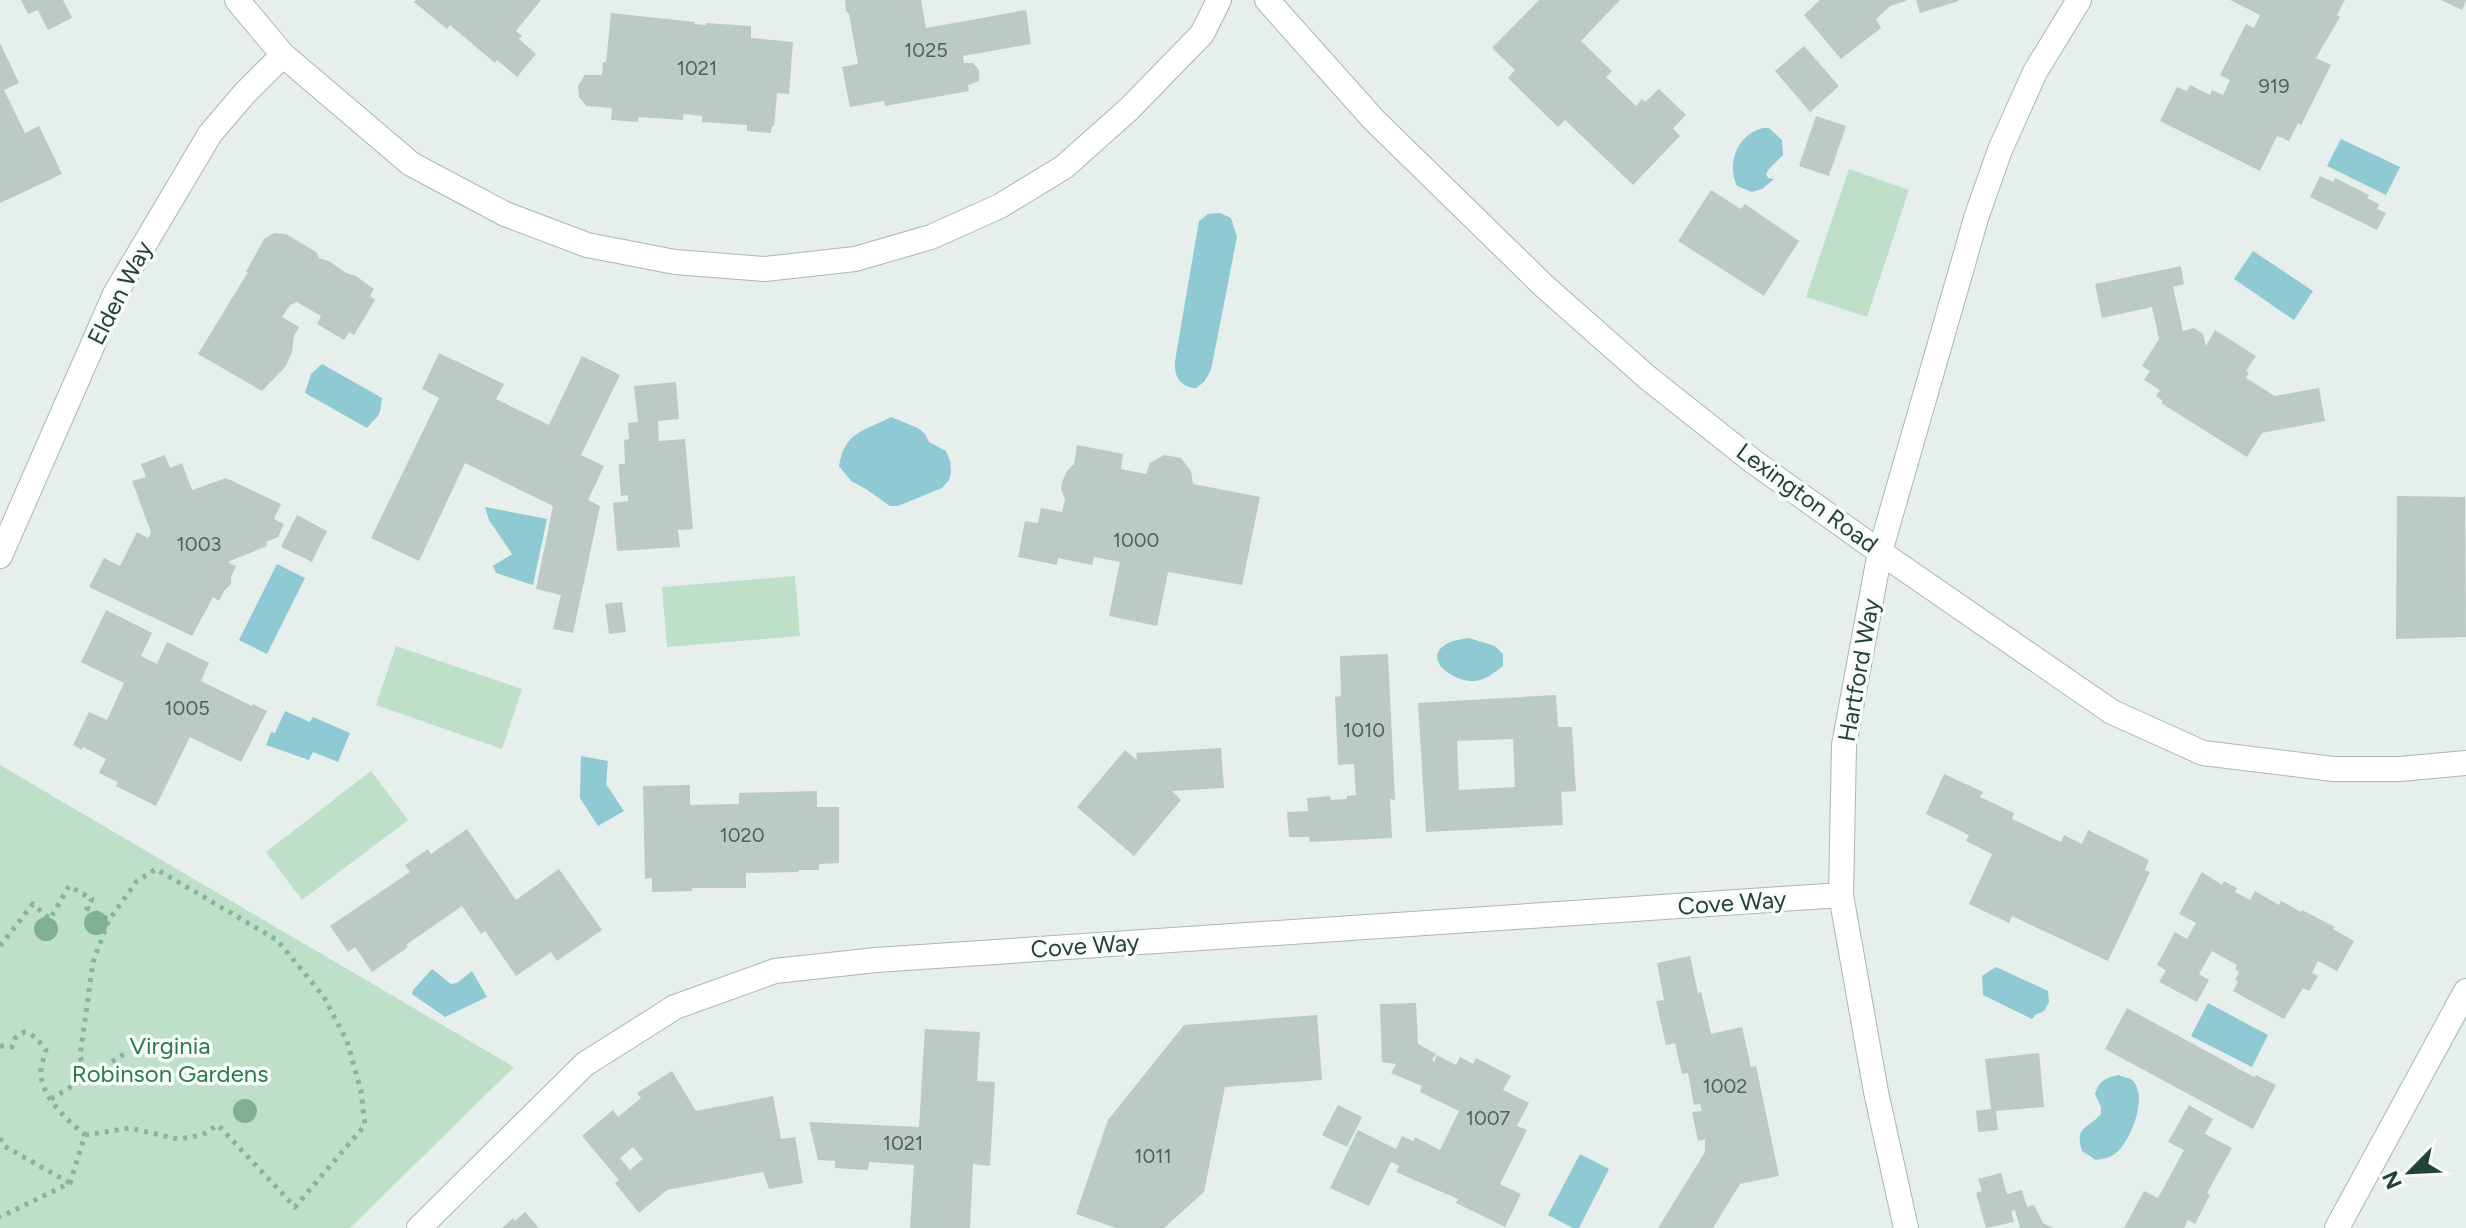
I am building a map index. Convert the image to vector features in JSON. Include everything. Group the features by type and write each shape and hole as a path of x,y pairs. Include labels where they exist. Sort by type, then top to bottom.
{"street":[{"path":"237,0 283,55 411,164 505,214 587,245 675,262 765,269 855,259 931,237 1000,206 1064,167 1129,109 1202,34 1219,0"},
{"name":"Lexington Road","path":"1267,0 1374,120 1544,286 1648,378 1754,462 2112,712 2203,753 2333,769 2400,769 2466,763"},
{"name":"Hartford Way","path":"1906,1228 1876,1092 1841,895 1844,745 1880,552 1977,215 2000,150 2035,72 2079,0"},
{"name":"Elden Way","path":"0,556 115,294 210,134 283,55"},
{"name":"Cove Way","path":"419,1228 585,1064 675,1007 775,971 876,960 1841,895"},
{"path":"2337,1228 2466,991"}],"path":[{"path":"0,1046 12,1047 15,1038 24,1032 38,1041 46,1050 40,1071 51,1099 65,1118 85,1135 130,1128 178,1139 202,1135 218,1125 295,1207 365,1125 361,1091 347,1041 324,997 277,940 156,869 137,881 109,920 93,962 80,1056 87,1077"},
{"path":"0,946 33,904 50,919 69,886 92,899 87,908 109,920"},
{"path":"51,1099 126,1053"},
{"path":"0,1217 70,1183 85,1135"},
{"path":"0,1138 4,1146 70,1183"}],"green space":[{"path":"1849,169 1909,190 1867,317 1806,297"},
{"path":"795,576 800,636 667,647 662,587"},
{"path":"396,646 522,689 502,749 376,705"},
{"name":"Virginia Robinson Gardens","path":"0,765 514,1067 350,1228 0,1228"},
{"path":"371,771 408,820 302,900 266,852"}],"water":[{"path":"1769,128 1782,140 1783,155 1766,174 1774,179 1762,189 1752,192 1737,186 1734,159 1747,136"},
{"path":"2341,139 2400,167 2386,195 2327,166"},
{"path":"1220,213 1231,218 1237,237 1211,370 1196,388 1186,386 1179,380 1175,361 1199,221 1208,214"},
{"path":"2253,251 2313,291 2294,320 2234,279"},
{"path":"322,364 382,398 378,416 367,428 305,393 311,374"},
{"path":"891,417 918,428 929,442 946,451 951,472 942,488 898,506 890,506 851,481 839,466 851,439"},
{"path":"485,507 547,519 533,585 496,573 493,566 512,554 489,520"},
{"path":"277,564 305,578 267,654 239,640"},
{"path":"1469,638 1495,646 1503,654 1503,666 1475,681 1457,678 1442,668 1437,655 1441,648 1450,642"},
{"path":"285,711 310,722 313,717 350,733 338,762 313,752 309,760 266,745"},
{"path":"581,756 608,761 606,784 624,811 598,826 580,798"},
{"path":"1996,967 2048,991 2049,1002 2044,1011 2032,1019 1983,995 1982,976"},
{"path":"432,969 451,984 472,971 487,997 445,1017 412,994"},
{"path":"2208,1003 2268,1035 2252,1067 2191,1036"},
{"path":"2119,1075 2131,1079 2136,1086 2139,1106 2136,1118 2121,1148 2113,1155 2096,1160 2082,1151 2081,1132 2101,1114 2095,1094 2101,1083"},
{"path":"1580,1154 1609,1169 1579,1228 1573,1228 1548,1215"}],"building":[{"path":"21,0 63,0 72,18 48,30 38,10 28,14"},
{"path":"541,0 516,31 522,36 519,39 536,54 517,77 497,60 495,63 450,25 447,29 414,2"},
{"path":"845,0 921,0 926,28 1026,10 1031,44 963,56 964,63 973,63 979,70 979,81 968,85 969,91 885,106 884,101 850,107 842,67 858,64"},
{"path":"1539,0 1620,0 1581,41 1612,71 1606,77 1636,106 1659,89 1686,115 1673,128 1680,136 1633,185 1565,120 1558,127 1508,78 1515,70 1492,48"},
{"path":"1820,0 1906,1 1890,6 1876,19 1881,28 1841,59 1804,15"},
{"path":"1916,0 1958,0 1959,1 1920,13"},
{"path":"2230,0 2345,0 2337,15 2340,17 2316,58 2331,65 2301,125 2298,123 2289,141 2277,136 2260,171 2160,121 2177,87 2187,91 2190,85 2210,95 2212,90 2223,95 2230,80 2220,75 2246,24 2254,28 2260,15"},
{"path":"2441,0 2466,0 2466,1 2462,10"},
{"path":"611,13 694,24 751,26 751,38 793,42 789,94 777,93 771,133 747,131 747,125 702,122 702,116 684,114 683,120 639,117 638,122 611,120 612,108 586,106 579,97 578,86 585,75 602,75"},
{"path":"0,43 19,83 4,90 25,133 39,126 62,174 0,203"},
{"path":"1804,46 1839,86 1810,112 1775,71"},
{"path":"1816,116 1846,126 1829,176 1799,166"},
{"path":"2320,176 2333,182 2335,178 2369,195 2367,198 2379,204 2377,209 2386,213 2377,230 2310,197"},
{"path":"1711,190 1741,209 1745,204 1799,241 1764,296 1678,241"},
{"path":"274,233 286,234 316,252 319,258 356,276 374,289 370,296 375,300 354,335 349,332 344,340 317,324 321,316 297,302 290,305 282,317 299,327 292,352 286,366 262,391 198,354 248,272 264,239"},
{"path":"2181,266 2184,284 2173,287 2183,331 2194,328 2203,334 2206,346 2215,330 2256,356 2246,371 2249,373 2246,378 2275,396 2319,388 2325,421 2262,433 2247,457 2161,403 2163,401 2156,396 2160,390 2144,380 2150,371 2142,366 2159,339 2152,307 2102,318 2095,284"},
{"path":"439,353 504,384 496,399 549,425 582,356 620,375 581,455 604,466 588,500 600,506 573,633 553,629 561,595 536,589 553,506 465,463 419,561 371,538 439,398 422,389"},
{"path":"676,382 679,419 658,421 659,441 685,439 693,529 678,530 680,547 617,551 613,503 628,501 628,495 621,496 619,464 625,464 624,440 629,439 628,423 638,422 634,386"},
{"path":"1077,445 1123,454 1121,469 1146,474 1150,463 1164,455 1181,458 1191,471 1193,484 1260,497 1242,585 1168,572 1157,626 1109,616 1120,562 1094,557 1092,565 1058,558 1057,565 1018,557 1025,521 1038,523 1041,508 1062,512 1065,500 1062,482 1074,464"},
{"path":"165,455 170,468 182,463 192,490 226,478 281,504 274,519 284,524 278,537 266,542 267,546 230,561 236,566 231,584 219,601 213,597 192,636 89,587 104,558 120,566 137,532 148,538 151,532 132,481 146,477 141,464"},
{"path":"2397,496 2465,497 2466,637 2396,639"},
{"path":"297,515 327,531 312,562 281,547"},
{"path":"622,602 626,632 609,634 605,604"},
{"path":"106,610 152,633 141,656 157,664 167,642 209,663 201,681 267,711 241,762 190,737 156,806 116,786 118,782 99,773 106,759 73,745 89,712 107,720 124,683 81,662"},
{"path":"1388,654 1395,800 1390,799 1392,838 1310,842 1309,837 1289,837 1287,812 1308,811 1307,798 1330,796 1331,800 1356,795 1354,764 1338,765 1335,697 1341,696 1340,656"},
{"path":"1556,695 1558,727 1572,727 1576,791 1561,792 1563,825 1426,832 1418,703","holes":["1513,739 1515,787 1459,790 1457,741"]},
{"path":"1221,748 1224,788 1172,791 1181,800 1134,856 1077,807 1125,750 1137,760 1136,753"},
{"path":"1944,774 1983,792 1980,797 2014,813 2012,819 2061,842 2064,835 2082,844 2088,830 2149,860 2145,870 2150,872 2108,961 2012,916 2009,923 1969,904 1992,854 1966,841 1969,835 1926,814"},
{"path":"690,785 690,805 739,804 739,793 817,791 817,807 839,807 839,863 819,864 819,870 746,873 746,888 652,892 652,878 645,879 643,786"},
{"path":"467,829 516,900 559,869 602,930 557,961 551,952 516,976 485,931 481,934 462,906 372,972 355,947 348,952 330,926 410,872 405,865 428,849 431,854"},
{"path":"2202,872 2222,885 2224,881 2237,888 2235,892 2250,900 2255,891 2279,905 2281,901 2302,910 2354,941 2337,971 2318,961 2312,973 2318,976 2309,991 2303,988 2284,1019 2233,991 2238,982 2235,980 2239,972 2235,969 2237,965 2212,951 2199,974 2209,980 2197,1002 2159,982 2166,970 2157,965 2175,932 2187,939 2196,923 2179,914"},
{"path":"1690,956 1711,1034 1742,1027 1751,1067 1756,1066 1779,1176 1740,1184 1713,1228 1658,1228 1705,1152 1705,1139 1698,1141 1692,1112 1702,1111 1700,1104 1694,1105 1688,1073 1682,1074 1675,1043 1666,1045 1656,1001 1664,1000 1657,963"},
{"path":"1416,1003 1418,1044 1436,1054 1432,1060 1434,1062 1437,1055 1456,1065 1460,1057 1473,1064 1476,1058 1511,1076 1503,1090 1529,1103 1517,1126 1527,1130 1500,1184 1521,1194 1505,1227 1456,1203 1458,1199 1396,1172 1399,1166 1391,1162 1369,1206 1330,1188 1358,1130 1396,1149 1402,1136 1413,1141 1415,1137 1440,1150 1459,1111 1420,1092 1422,1086 1391,1073 1396,1064 1382,1062 1380,1004"},
{"path":"2127,1008 2254,1077 2256,1075 2276,1085 2253,1129 2105,1049"},
{"path":"1317,1015 1322,1080 1225,1087 1204,1192 1164,1228 1116,1228 1076,1214 1108,1120 1184,1025"},
{"path":"925,1029 980,1032 977,1081 995,1082 990,1166 973,1164 970,1228 910,1228 914,1165 869,1162 868,1170 835,1168 835,1161 818,1160 809,1122 919,1127"},
{"path":"2039,1053 2044,1107 1996,1111 1998,1130 1978,1132 1976,1111 1991,1109 1985,1059"},
{"path":"672,1071 696,1111 773,1096 781,1139 795,1137 803,1183 769,1189 763,1172 667,1190 639,1213 615,1183 619,1180 582,1136 613,1110 618,1117 641,1098 637,1093","holes":["633,1147 643,1159 630,1170 620,1158"]},
{"path":"1338,1105 1362,1117 1347,1147 1322,1135"},
{"path":"2189,1105 2213,1119 2205,1134 2232,1148 2207,1193 2210,1195 2195,1224 2188,1220 2184,1228 2124,1228 2144,1191 2158,1198 2184,1150 2168,1142"},
{"path":"2001,1173 2007,1194 2022,1190 2027,1207 2034,1205 2043,1223 2053,1228 2020,1228 2015,1210 2011,1211 2014,1222 1986,1228 1976,1193 1982,1191 1978,1179"},
{"path":"525,1212 539,1228 502,1228 513,1218 515,1221"}]}
